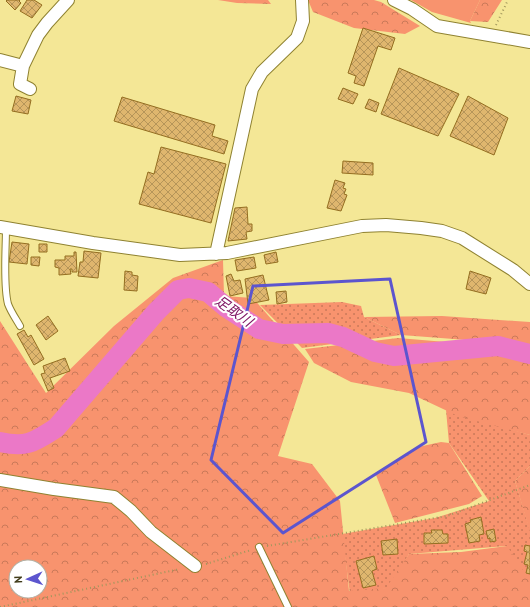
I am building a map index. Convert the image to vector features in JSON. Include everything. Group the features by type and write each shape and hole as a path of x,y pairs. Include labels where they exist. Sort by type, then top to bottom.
{"street":[{"path":"30,89 20,84 23,66 38,35 68,0"},
{"path":"216,254 252,89 262,72 296,38 302,21 302,0"},
{"path":"394,0 412,9 437,26 530,42"},
{"path":"0,60 23,66"},
{"path":"3,228 164,254 180,255 216,254 362,226 386,225 407,227 442,232 462,238 507,266 530,284"},
{"path":"0,480 114,497 131,511 151,532 195,566"}],"lane":[{"path":"3,228 8,302 11,311 20,326"},
{"path":"259,547 288,607"}],"path":[{"path":"491,36 508,0"},
{"path":"0,607 208,563 259,547 447,516 530,485"}],"highlighted area":[{"path":"390,279 426,442 283,533 211,460 253,286"}],"green space":[{"path":"218,0 268,0 271,4 237,3"},
{"path":"308,0 374,0 381,2 420,26 405,34 354,28 313,12"},
{"path":"411,0 480,0 470,21 471,23 432,12"},
{"path":"480,0 502,0 488,22 470,21"},
{"path":"223,260 224,296 253,298 309,362 278,456 312,464 340,501 349,591 386,588 409,554 461,552 507,546 523,570 530,573 530,607 0,607 0,321 46,393 114,326 173,278"},
{"path":"342,302 361,306 364,317 401,335 302,348 260,305"},
{"path":"442,316 530,322 530,353 493,342 401,335 364,317"},
{"path":"398,338 494,346 530,357 530,435 458,416 409,393 351,382 314,363 305,349"},
{"path":"446,410 530,435 530,466 515,481 530,530 530,576 522,574 506,546 409,554 389,588 350,594 342,534 435,518 489,501 449,443"},
{"path":"441,442 449,443 482,496 469,504 395,523 376,475 418,447"},
{"path":"530,466 530,532 515,481"}],"building":[{"path":"20,0 19,1 21,3 15,10 6,1"},
{"path":"27,0 34,0 42,5 32,18 20,11"},
{"path":"363,28 395,38 391,50 378,46 364,86 354,83 356,76 348,73"},
{"path":"399,68 459,94 438,136 381,114"},
{"path":"343,88 358,94 353,104 338,99"},
{"path":"16,96 31,100 28,114 12,111"},
{"path":"468,96 508,118 494,155 450,136"},
{"path":"122,97 215,125 212,136 228,141 224,154 114,121"},
{"path":"369,99 379,103 376,112 365,108"},
{"path":"161,147 226,164 211,223 139,204 148,172 154,174"},
{"path":"343,161 373,163 373,175 342,173"},
{"path":"335,180 345,183 343,188 346,189 344,194 347,195 341,211 327,208"},
{"path":"247,207 248,224 252,224 252,231 246,232 247,239 228,241 235,208"},
{"path":"12,242 29,244 27,264 9,262"},
{"path":"39,244 47,244 47,252 39,252"},
{"path":"84,251 101,253 98,278 78,276 80,262 83,262"},
{"path":"74,252 76,252 77,272 72,272 72,269 70,269 71,274 59,275 59,268 55,267 55,260 65,260 65,256 74,256"},
{"path":"276,252 278,262 266,264 264,255"},
{"path":"31,257 40,257 39,266 31,265"},
{"path":"254,257 256,268 237,271 235,260"},
{"path":"125,271 132,272 132,275 138,276 137,291 124,290"},
{"path":"470,271 491,278 486,294 466,289"},
{"path":"231,274 234,281 240,280 243,293 230,296 226,276"},
{"path":"263,275 269,300 248,304 245,279"},
{"path":"286,291 287,302 277,304 276,292"},
{"path":"48,316 58,331 46,340 36,325"},
{"path":"24,330 28,337 31,335 44,359 34,365 17,334"},
{"path":"65,358 70,371 50,378 54,388 48,391 41,374 45,373 43,366"},
{"path":"481,517 484,534 479,535 480,541 469,543 465,524 471,522 470,520"},
{"path":"494,529 496,541 490,542 490,538 488,539 486,531"},
{"path":"431,530 442,530 443,534 448,534 448,543 424,544 424,533 432,533"},
{"path":"397,539 398,554 383,555 381,541"},
{"path":"525,545 530,546 530,574 526,573 528,565 524,564 527,552 524,551"},
{"path":"374,556 377,569 372,571 376,585 363,588 356,561"}],"waterway":[{"name":"足取川","path":"0,442 9,444 24,444 36,440 56,428 156,312 178,290 189,288 208,292 227,308 259,329 283,334 328,333 343,337 375,352 394,356 498,346 530,354"}]}
